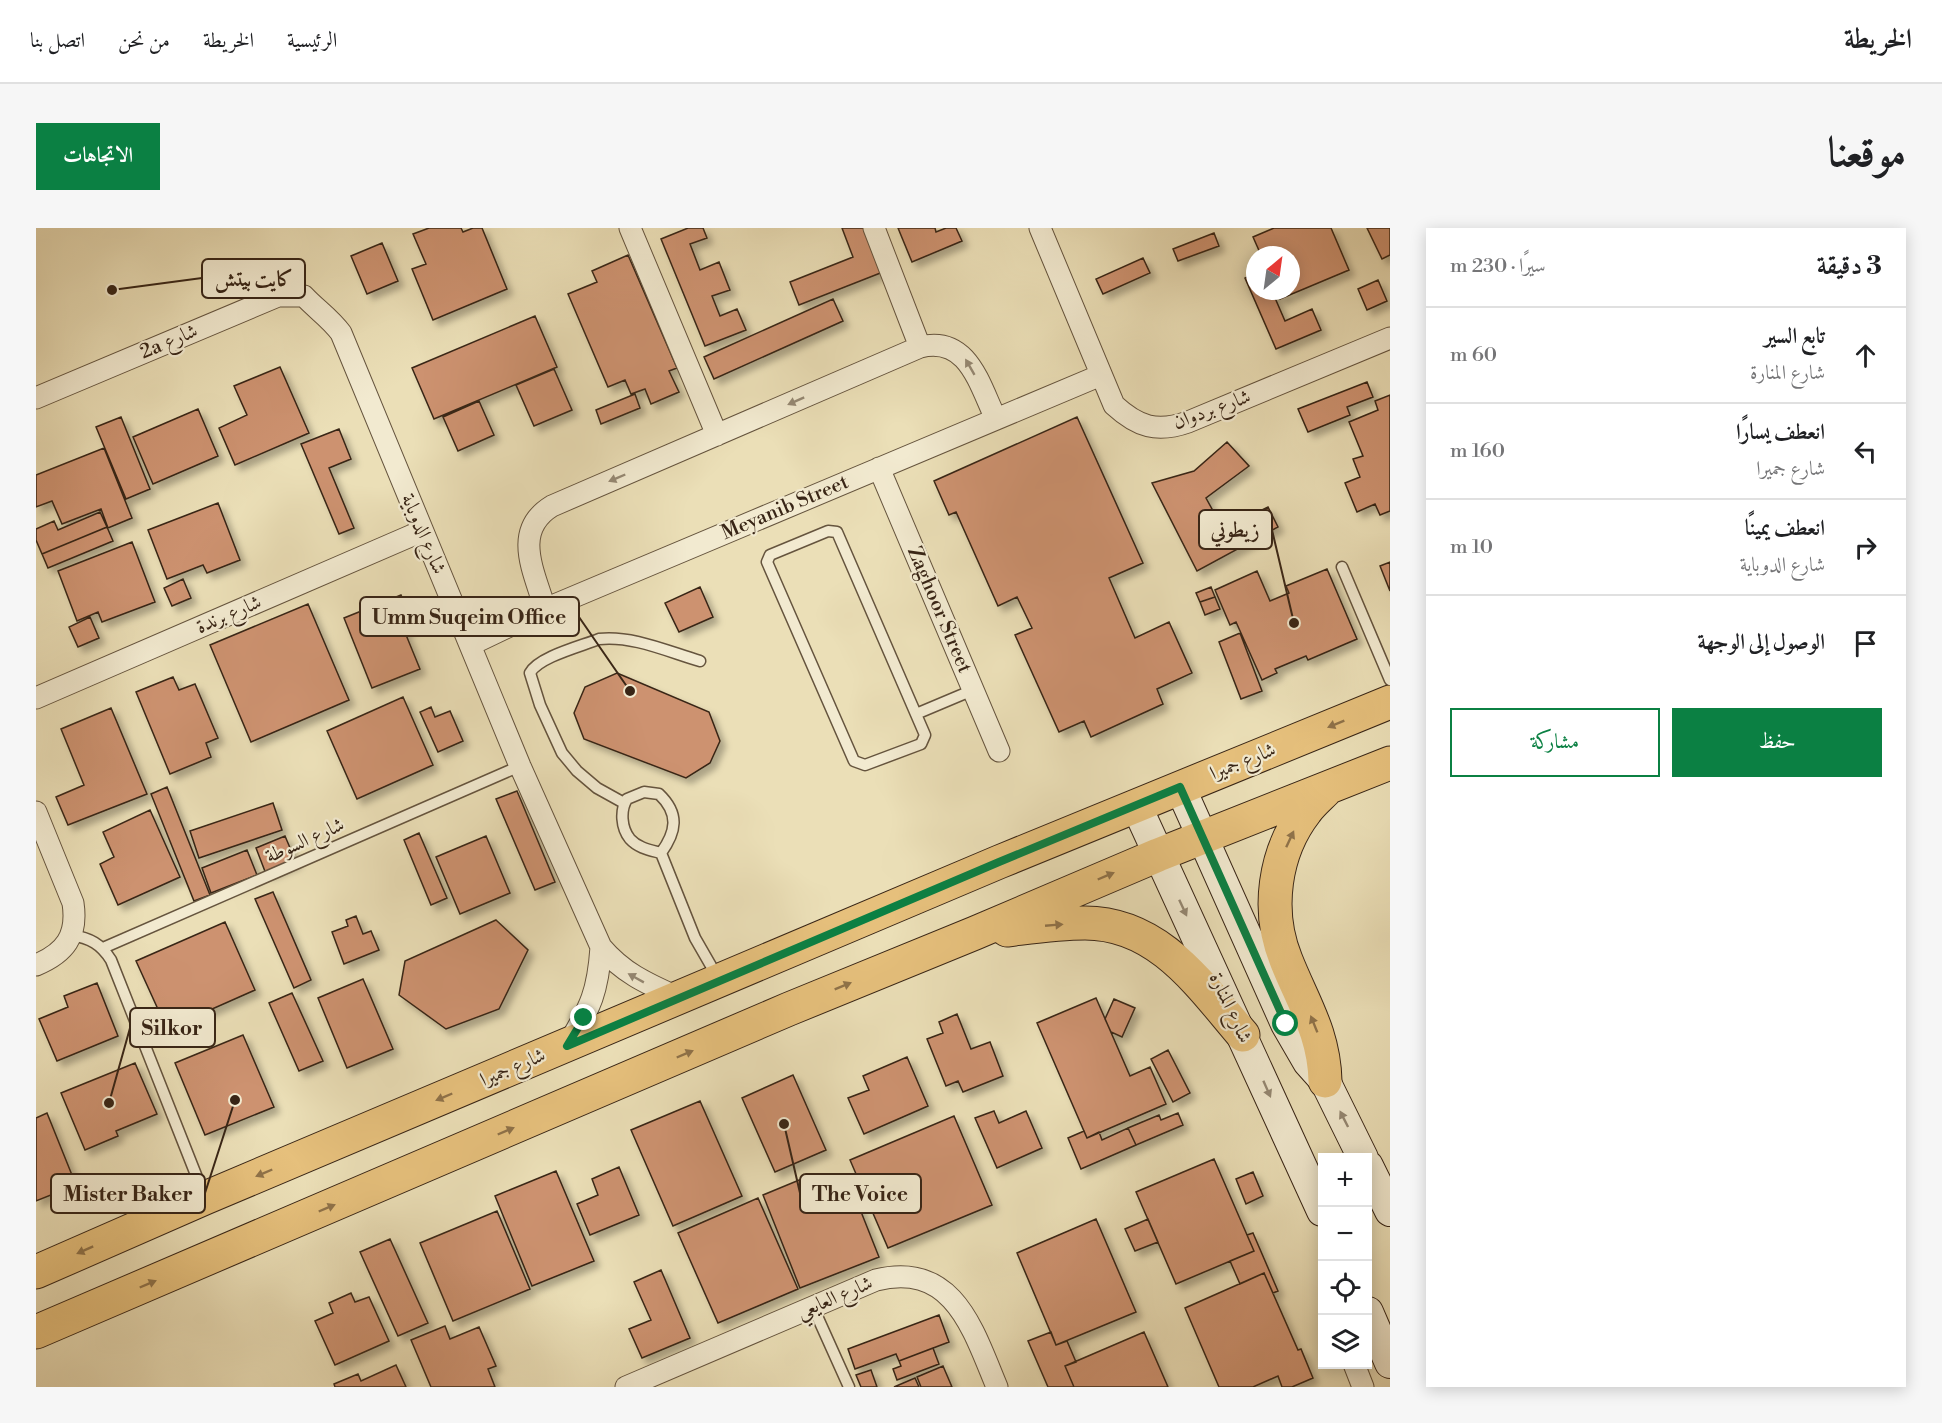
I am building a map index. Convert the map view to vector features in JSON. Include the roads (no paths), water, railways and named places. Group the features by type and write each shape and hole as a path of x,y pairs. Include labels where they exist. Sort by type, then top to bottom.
{"main road":[{"name":"شارع جميرا","path":"36,1272 205,1198 1136,805 1390,702"},
{"path":"36,1332 778,1013 1202,837 1390,763"},
{"path":"1180,787 1286,1024 1302,1052 1325,1081 1361,1153"},
{"path":"1325,1081 1320,1038 1285,957 1279,937 1275,895 1279,866 1290,837 1306,811 1326,789"},
{"name":"شارع المنارة","path":"1136,805 1321,1207"},
{"path":"975,933 1086,923 1109,925 1131,931 1162,947 1187,970 1243,1035"},
{"path":"1372,1174 1390,1211"},
{"path":"1369,1315 1390,1363"}],"street":[{"path":"630,228 717,435"},
{"path":"874,228 920,347"},
{"name":"شارع بردوان","path":"1040,228 1114,405 1126,417 1141,424 1157,428 1173,428 1390,338"},
{"name":"2a شارع","path":"36,398 278,296 304,296"},
{"name":"شارع الدوباية","path":"304,296 317,311 334,324 340,333 520,766 601,947 626,972 679,998"},
{"path":"545,609 529,551 528,537 532,524 540,513 920,347 943,345 955,349 965,358 996,419"},
{"name":"Meyanib Street","path":"470,645 545,609 1101,375"},
{"name":"Zaghoor Street","path":"879,468 999,751"},
{"name":"شارع برندة","path":"36,698 422,531"},
{"path":"36,812 73,903 74,925 71,935 59,953 50,960 36,965"},
{"name":"شارع الدوباية","path":"567,1046 584,1018 596,991 601,947"},
{"name":"شارع العايعي","path":"626,1387 876,1280 894,1276 914,1277 932,1284 945,1293 966,1317 997,1387"},
{"path":"1356,1369 1363,1387"}],"lane":[{"path":"828,531 837,532 916,714 925,735 921,744 865,765 854,761 767,562 770,555 828,531"},
{"path":"1342,567 1390,680"},
{"path":"624,803 597,788 577,771 562,753 540,705 530,672 532,668 544,660 607,638 635,642 700,662"},
{"path":"916,714 973,690"},
{"name":"شارع السوطة","path":"104,948 520,766"},
{"path":"644,792 652,792 664,799 673,818 674,827 672,836 661,853 641,847 630,839 622,816 627,799 644,792"},
{"path":"661,853 695,938 719,981"},
{"path":"71,935 85,938 104,948 111,960 205,1198"},
{"path":"813,1307 849,1387"}],"place":[{"name":"كايت بيتش","path":"112,290"},
{"name":"زيطوني","path":"1294,623"},
{"name":"Umm Suqeim Office","path":"630,691"},
{"name":"Mister Baker","path":"235,1100"},
{"name":"Silkor","path":"109,1103"},
{"name":"The Voice","path":"784,1124"}]}
